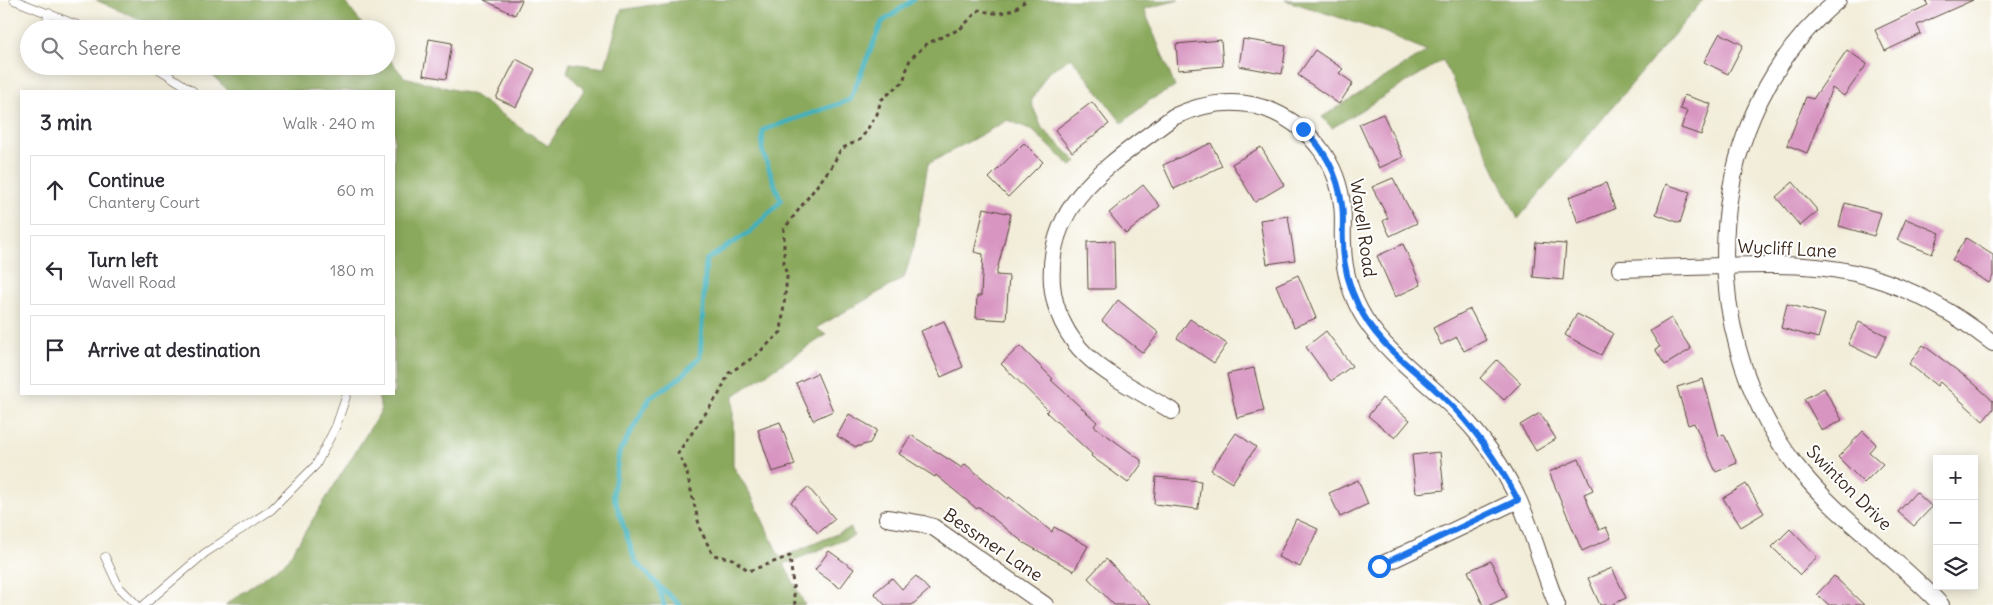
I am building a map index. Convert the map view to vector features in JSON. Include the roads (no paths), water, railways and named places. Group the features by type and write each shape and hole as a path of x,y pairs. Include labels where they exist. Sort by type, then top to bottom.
{"street":[{"name":"Swinton Drive","path":"1838,0 1799,40 1782,63 1752,118 1732,180 1725,230 1724,266 1728,307 1740,360 1756,401 1776,439 1795,465 1822,495 1941,605"},
{"name":"Wavell Road","path":"1172,411 1100,367 1084,354 1071,338 1059,314 1052,292 1051,266 1055,240 1066,213 1087,186 1172,117 1188,110 1222,102 1245,103 1265,108 1303,129 1324,153 1334,171 1340,190 1343,207 1342,244 1345,264 1349,282 1363,316 1389,350 1445,398 1474,430 1501,468 1518,500 1557,605"},
{"name":"Wycliff Lane","path":"1620,269 1762,264 1815,266 1869,276 1898,286 1931,301 1963,320 1993,343"},
{"path":"1379,566 1518,500"},
{"name":"Bessmer Lane","path":"887,518 933,527 1045,605"}],"lane":[{"path":"14,0 64,20"},
{"path":"47,20 49,14"},
{"path":"168,75 190,90"},
{"path":"144,605 205,553 271,510 316,465 336,426 347,395"},
{"path":"104,556 119,587 137,605"}],"waterway":[{"path":"664,605 658,585 635,561 613,494 619,453 650,398 681,377 700,357 706,260 750,232 781,201 762,150 763,130 850,100 882,22 913,0"},
{"path":"658,585 680,605"}]}
